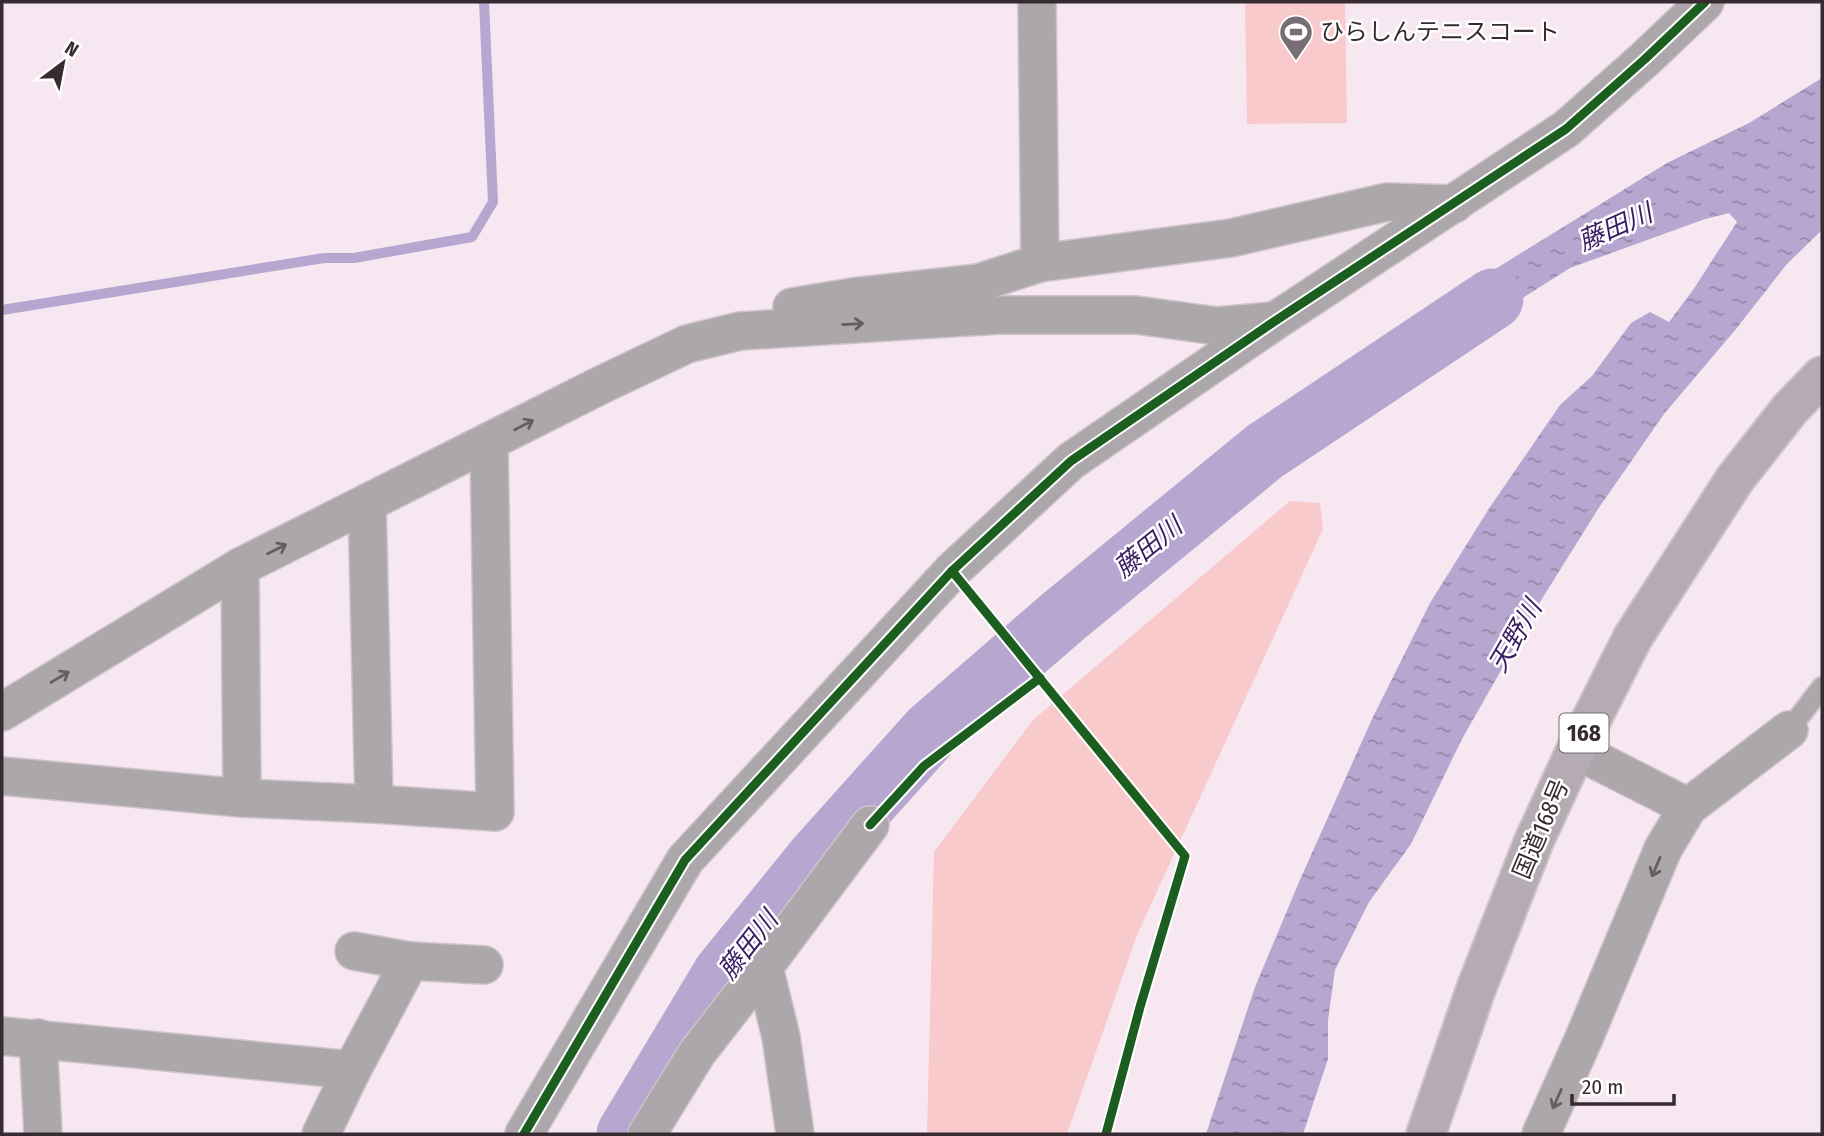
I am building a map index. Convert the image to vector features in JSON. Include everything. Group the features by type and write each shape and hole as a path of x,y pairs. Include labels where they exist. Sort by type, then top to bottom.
{"highway":[{"name":"国道168号","path":"1426,1134 1476,989 1534,841 1633,637 1735,479 1790,409 1822,376"}],"street":[{"path":"1037,2 1040,263"},
{"path":"524,1134 685,860 952,571 1071,461 1275,321 1566,129 1645,60 1705,2"},
{"path":"740,331 752,314 853,297 978,283 1040,263 1231,237 1388,202 1454,204"},
{"path":"2,712 240,567 687,344 740,331 999,315 1136,315 1217,326 1275,321"},
{"path":"1136,315 1171,331 1189,352 1191,379"},
{"path":"2,776 242,798 495,812 489,443"},
{"path":"367,503 374,804"},
{"path":"240,567 242,798"},
{"path":"1541,1134 1663,849 1688,807 1789,730"},
{"path":"1576,750 1688,807"},
{"path":"647,1134 697,1053 870,825"},
{"path":"354,951 410,961 484,965"},
{"path":"321,1134 410,961"},
{"path":"764,967 781,1037 795,1134"},
{"path":"2,1036 352,1070"},
{"path":"38,1038 43,1134"}],"lane":[{"path":"1789,730 1822,687"}],"shaded area":[{"name":"ひらしんテニスコート","path":"1245,2 1345,2 1347,123 1247,124"},
{"path":"1290,501 1320,503 1323,529 1137,935 1067,1134 927,1134 934,852 1033,720"}],"water":[{"name":"天野川","path":"1822,78 1822,230 1786,265 1664,414 1598,509 1540,602 1462,739 1411,844 1369,902 1335,970 1328,1020 1328,1059 1303,1134 1206,1134 1255,987 1299,882 1372,719 1430,603 1490,507 1560,405 1592,376 1631,323 1650,312 1669,322 1737,222 1729,213 1705,219 1570,268 1427,358 1411,321 1667,163 1749,123"}],"waterway":[{"path":"2,310 324,258 354,258 472,237 493,202 484,2"},
{"name":"藤田川","path":"627,1134 723,974 817,858 930,732 1065,615 1265,451 1493,299"}],"cycle path":[{"path":"524,1134 685,860 952,571 1071,461 1275,321 1566,129 1705,2"},
{"path":"952,571 1185,856 1106,1134"},
{"path":"870,825 924,766 1040,678"}],"place":[{"name":"ひらしんテニスコート","path":"1296,62"}]}
